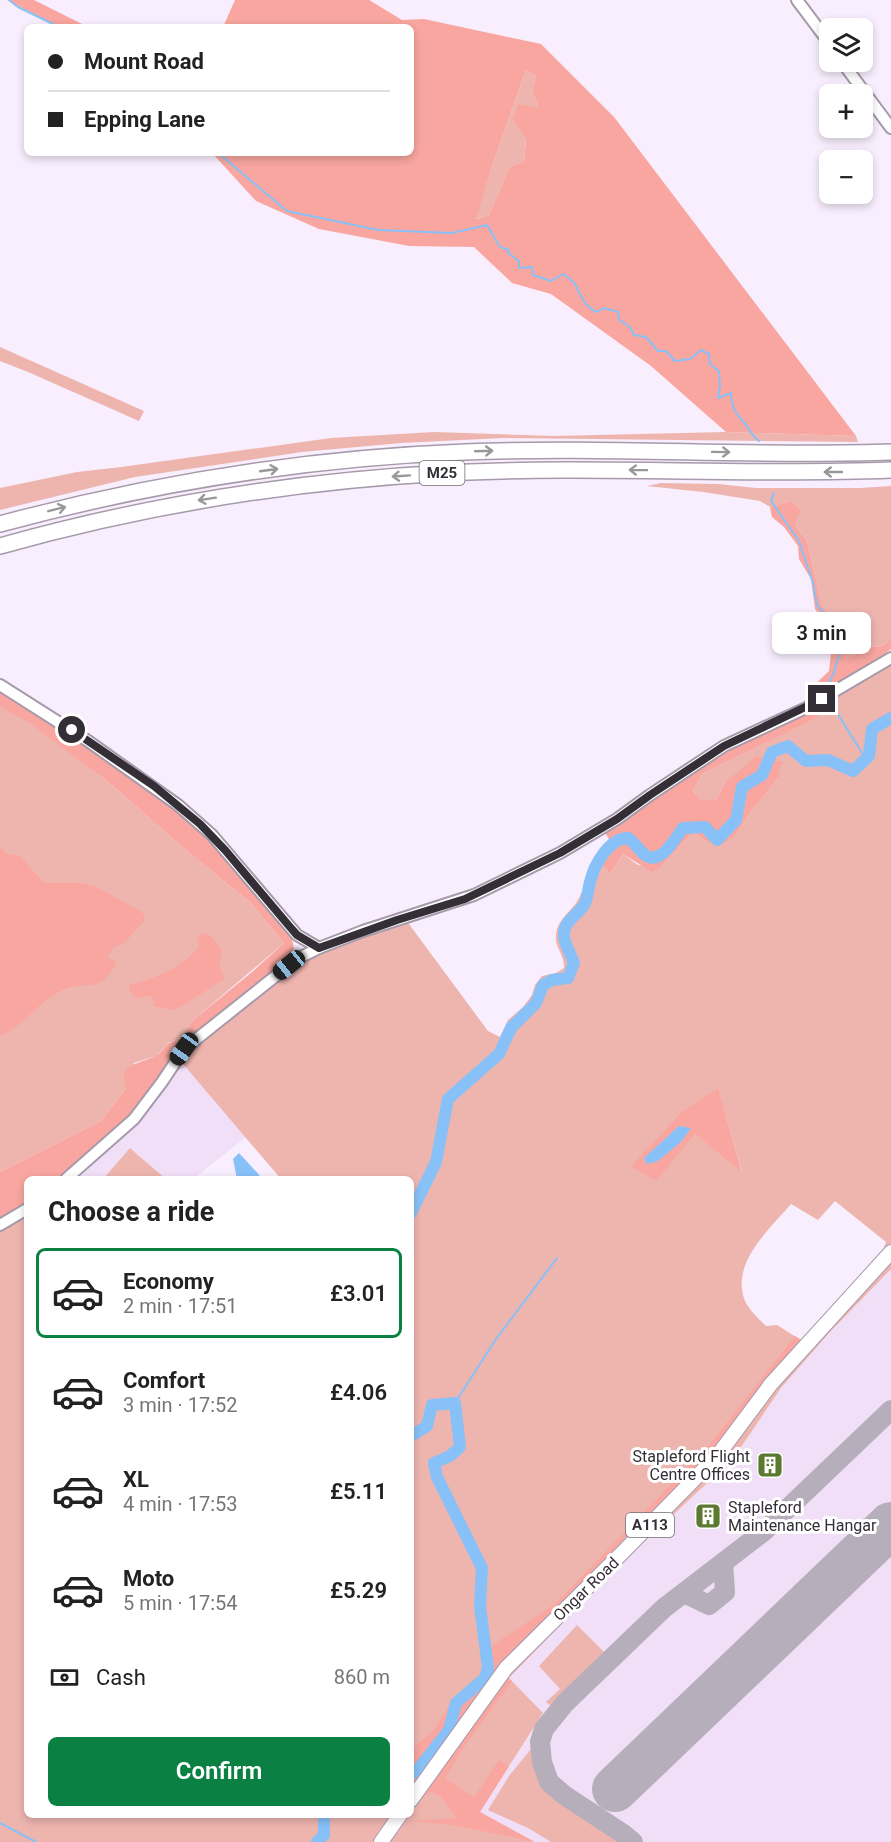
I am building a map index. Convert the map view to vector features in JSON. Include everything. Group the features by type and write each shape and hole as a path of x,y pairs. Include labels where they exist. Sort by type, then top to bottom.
{"highway":[{"name":"M25","path":"0,524 95,500 196,480 388,457 540,450 891,452"},
{"name":"M25","path":"0,546 90,522 194,501 296,486 372,478 448,473 563,470 795,472 891,470"}],"main road":[{"name":"Ongar Road","path":"414,1796 506,1668 718,1455 771,1384 891,1252"},
{"path":"381,1842 398,1818"}],"street":[{"path":"797,0 819,29"},
{"path":"849,72 891,128"},
{"path":"69,1176 134,1119 184,1049 297,959 319,948 383,924 465,899 560,853 598,831 724,746 806,708 891,658"},
{"path":"0,685 88,741 178,805 218,842 297,935 319,948"},
{"path":"297,935 297,959"},
{"path":"0,1225 24,1211"}],"shaded area":[{"path":"7,0 34,0 82,24 53,24"},
{"path":"235,0 369,0 402,20 424,19 541,44 614,117 856,436 726,432 651,366 551,294 512,283 474,247 409,246 319,229 256,201 215,156 414,156 414,24 224,24","holes":["526,70 536,76 532,91 539,108 518,104 513,120 526,138 524,162 510,166 489,215 476,219"]},
{"path":"526,70 536,76 532,91 539,108 526,138 524,162 510,166 489,215 475,219 491,169"},
{"path":"0,347 144,411 139,421 0,361"},
{"path":"434,432 553,436 726,432 856,436 858,442 503,438 401,443 302,452 135,477 0,510 0,488 77,472 331,438"},
{"path":"661,483 718,484 756,488 891,486 891,639 882,646 872,647 844,660 850,641 822,605 807,541 795,525 790,501 770,507 760,501 647,486"},
{"path":"790,501 800,510 795,525 807,541 822,605 850,641 845,659 872,647 882,646 891,639 891,649 871,664 810,699 805,694 829,671 831,653 837,645 833,631 815,609 811,579 799,559 798,546 784,527 772,517 770,507"},
{"path":"891,661 891,1269 830,1332 781,1388 733,1459 616,1568 509,1678 543,1713 480,1812 533,1842 0,1842 0,1231 24,1214 24,1818 414,1818 414,1176 278,1176 183,1064 201,1041 308,957 406,920 488,1031 500,1037 508,1020 523,1007 542,976 556,973 564,968 556,941 557,931 561,920 579,898 595,859 610,874 623,854 638,865 661,867 693,832 707,842 736,835 747,817 779,777 725,783 716,800 702,800 693,791 702,774 817,717 814,708","holes":["718,1089 742,1171 695,1134","835,1201 886,1242 881,1255 801,1340 777,1325 766,1326 745,1301 742,1287 747,1260 763,1236 791,1204 818,1220"]},
{"path":"0,689 90,748 197,826 290,934 294,946 291,959 194,1033 181,1047 132,1117 65,1176 24,1176 24,1209 0,1223 0,1172 101,1121 126,1088 124,1074 127,1069 155,1056 169,1043 178,1040 192,1021 284,943 251,903 181,846 112,785 28,722 0,707"},
{"path":"0,707 28,721 112,785 181,846 251,903 284,943 192,1021 178,1040 168,1043 156,1056 134,1063 126,1088 101,1121 0,1172"},
{"path":"814,708 818,717 702,774 693,791 702,800 716,800 725,783 756,756 783,762 778,771 779,777 747,817 736,835 720,845 707,842 693,832 661,867 652,872 623,854 610,874 595,859 610,841 604,831 710,760"},
{"path":"0,847 7,854 21,856 45,883 81,883 97,887 143,913 145,920 125,942 112,949 107,957 117,962 104,979 92,985 70,987 61,991 45,1001 9,1032 0,1036"},
{"path":"205,933 213,938 222,951 219,963 224,979 181,1007 172,1010 153,1006 154,1000 151,996 138,998 132,994 130,984 159,976 177,966 199,947 197,940 200,934"},
{"path":"183,1064 246,1137 197,1176 163,1176 130,1148 106,1176 81,1176 149,1108"},
{"path":"718,1088 742,1172 695,1134 656,1181 631,1166 682,1112"},
{"path":"130,1148 162,1176 106,1176"},
{"path":"891,1269 891,1842 533,1842 480,1812 543,1714 509,1678 616,1568 733,1459 781,1388 830,1332"},
{"path":"795,1336 801,1340 714,1448 530,1634 482,1689 414,1786 414,1747 432,1732 458,1694 480,1676 493,1645 555,1604 710,1444"},
{"path":"577,1625 605,1653 551,1706 546,1702 560,1689 539,1666"},
{"path":"507,1677 512,1681 464,1747 445,1778 474,1797 499,1760 509,1766 480,1812 535,1842 453,1825 409,1821 457,1818 441,1797 432,1792 425,1795 414,1807 414,1802"},
{"path":"535,1744 536,1768 549,1791 573,1810 623,1842 551,1842 528,1828 488,1810 509,1776"}],"water":[{"path":"679,1126 691,1128 681,1142 658,1161 647,1164 644,1158"},
{"path":"239,1153 260,1176 236,1176 233,1159"}],"waterway":[{"path":"9,0 18,7 53,24"},
{"path":"222,156 287,211 378,230 452,233 487,225 500,247 509,250 508,253 519,261 519,268 532,267 533,275 551,281 563,274 575,284 589,307 597,312 604,308 618,312 619,320 630,327 634,335 646,337 658,351 666,351 675,361 690,359 701,350 709,354 710,364 719,371 718,398 731,393 735,411 759,441"},
{"path":"774,493 771,501 799,541 813,583 817,605 834,625 842,645 834,672 825,691"},
{"path":"830,702 866,759"},
{"path":"414,1207 436,1162 448,1099 499,1054 511,1028 536,1003 543,985 552,980 568,978 574,963 564,931 568,922 584,905 595,868 609,847 621,839 628,838 645,855 657,857 667,849 683,828 705,827 717,840 736,820 742,787 762,775 772,752 788,746 806,761 828,760 853,771 869,756 872,729 891,718"},
{"path":"455,1403 496,1339 557,1258"},
{"path":"414,1434 427,1426 432,1405 455,1403 460,1447 450,1456 434,1463 437,1477 482,1568 480,1606 488,1668 485,1678 456,1703 449,1730 414,1772"},
{"path":"317,1842 324,1835 324,1818"},
{"path":"0,1823 36,1842"}],"taxiway":[{"path":"633,1842 564,1795 549,1782 542,1762 540,1742 544,1729 565,1703 664,1608 763,1532 891,1410"},
{"path":"684,1593 709,1605 725,1592 723,1563"}],"runway":[{"path":"615,1789 891,1525"}],"place":[{"name":"Stapleford Flight Centre Offices","path":"770,1465"},
{"name":"Stapleford Maintenance Hangar","path":"708,1516"}],"route":[{"path":"72,730 154,786 200,824 297,935 319,948 363,931 465,899 560,853 617,819 724,746 822,699"}]}
